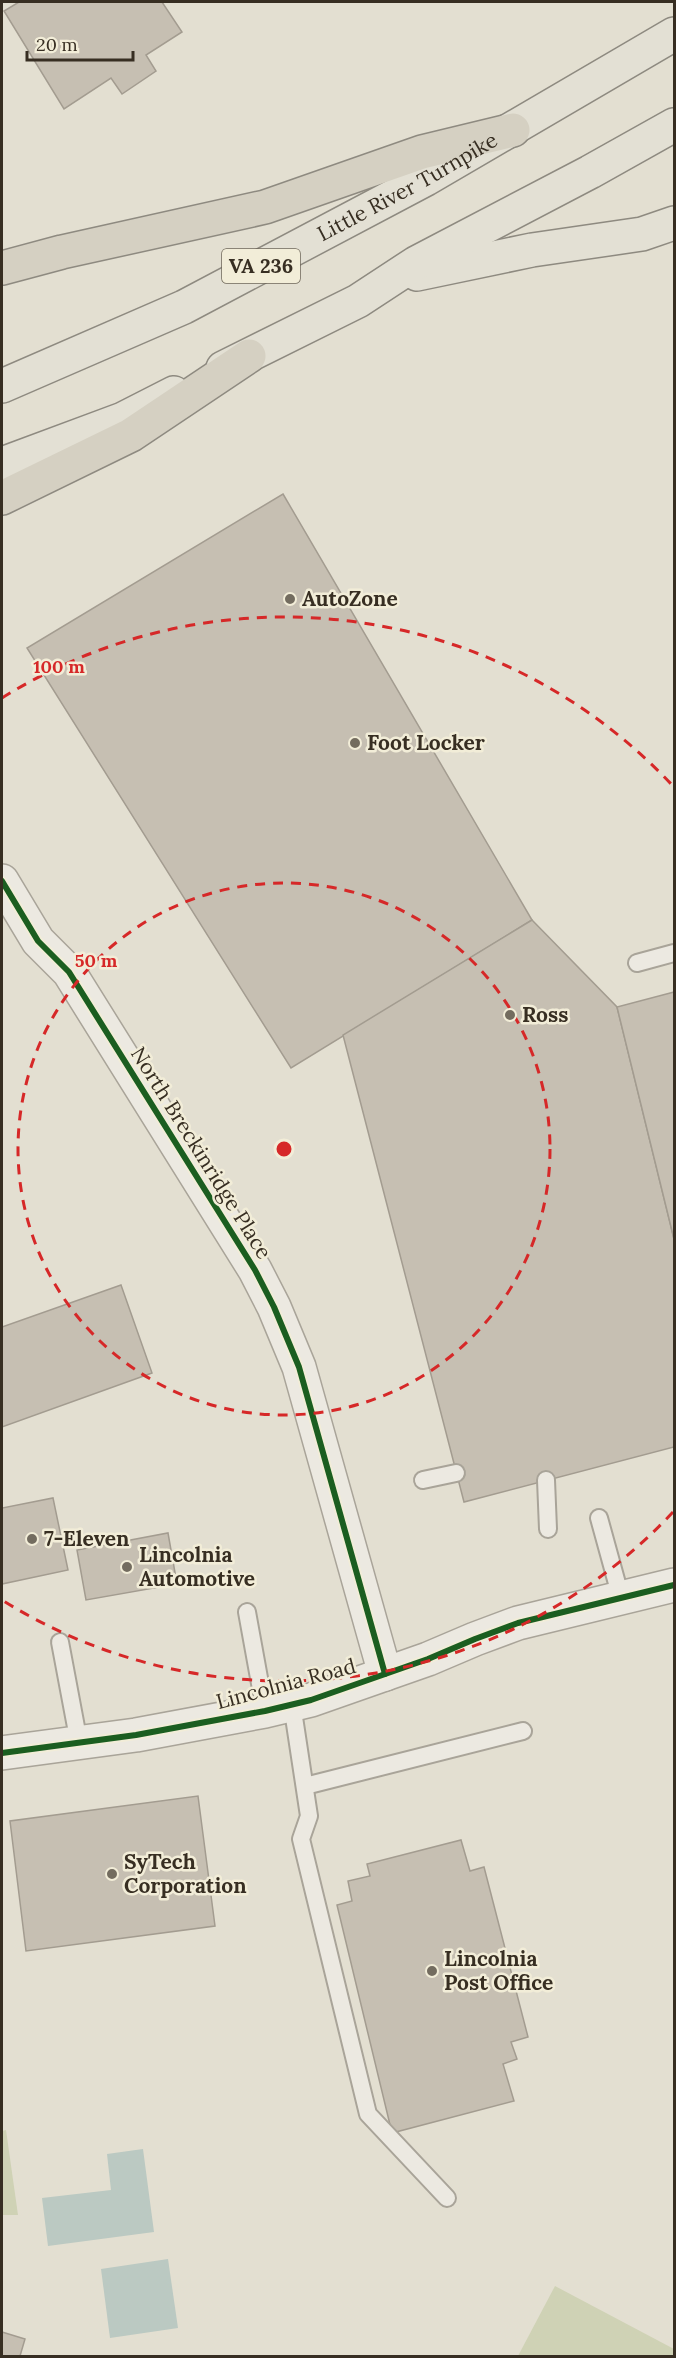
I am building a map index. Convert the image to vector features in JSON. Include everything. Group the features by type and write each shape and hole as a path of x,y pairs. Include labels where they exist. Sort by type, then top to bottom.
{"highway":[{"path":"2,268 62,252 265,207 422,152 513,130"},
{"path":"2,261 62,252"},
{"path":"2,498 131,435 249,356"}],"main road":[{"name":"Little River Turnpike","path":"2,386 184,307 513,130 675,34"},
{"path":"2,464 123,419 249,356 358,301 416,262 590,172 675,125"},
{"path":"389,280 532,250 642,234 675,223"}],"street":[{"name":"North Breckinridge Place","path":"2,881 38,941 69,972 255,1270 274,1307 298,1367 385,1674"},
{"name":"Lincolnia Road","path":"2,1753 79,1743 278,1707 385,1674 518,1623 675,1585"}],"lane":[{"path":"637,963 675,953"},
{"path":"423,1480 456,1473"},
{"path":"546,1480 548,1529"},
{"path":"599,1518 621,1598"},
{"path":"247,1612 305,1786 309,1816 301,1839 368,2114 447,2198"},
{"path":"60,1642 79,1743"},
{"path":"305,1786 523,1731"}],"green space":[{"path":"6,2130 18,2215 2,2215 2,2131"},
{"path":"555,2286 674,2349 674,2356 518,2356"}],"shaded area":[{"path":"143,2149 154,2232 48,2246 42,2198 111,2190 107,2154"},
{"path":"168,2259 178,2328 110,2338 101,2269"}],"building":[{"path":"19,2 162,2 182,32 146,55 156,71 122,94 111,78 64,109 4,11"},
{"path":"283,494 532,920 291,1068 27,648"},
{"path":"532,920 617,1007 674,1239 674,1447 464,1502 343,1035"},
{"path":"674,992 674,1239 617,1007"},
{"path":"121,1285 152,1373 2,1427 2,1327"},
{"name":"7-Eleven","path":"53,1498 68,1570 2,1584 2,1508"},
{"name":"Lincolnia Automotive","path":"168,1533 177,1584 86,1600 77,1550"},
{"name":"SyTech Corporation","path":"198,1796 215,1926 26,1951 10,1821"},
{"name":"Lincolnia Post Office","path":"461,1840 470,1871 484,1867 528,2037 511,2042 517,2059 503,2064 514,2101 392,2133 337,1905 352,1901 348,1881 370,1876 367,1864"},
{"path":"2,2332 25,2339 20,2356 2,2356"}],"cycle path":[{"path":"2,881 38,941 69,972 255,1270 274,1307 299,1367 385,1674"},
{"path":"2,1753 136,1735 311,1700 428,1659 518,1623 674,1585"}],"place":[{"name":"AutoZone","path":"290,599"},
{"name":"Foot Locker","path":"355,743"},
{"name":"Ross","path":"510,1015"},
{"name":"7-Eleven","path":"32,1539"},
{"name":"Lincolnia Automotive","path":"127,1567"},
{"name":"SyTech Corporation","path":"112,1874"},
{"name":"Lincolnia Post Office","path":"432,1971"}]}
